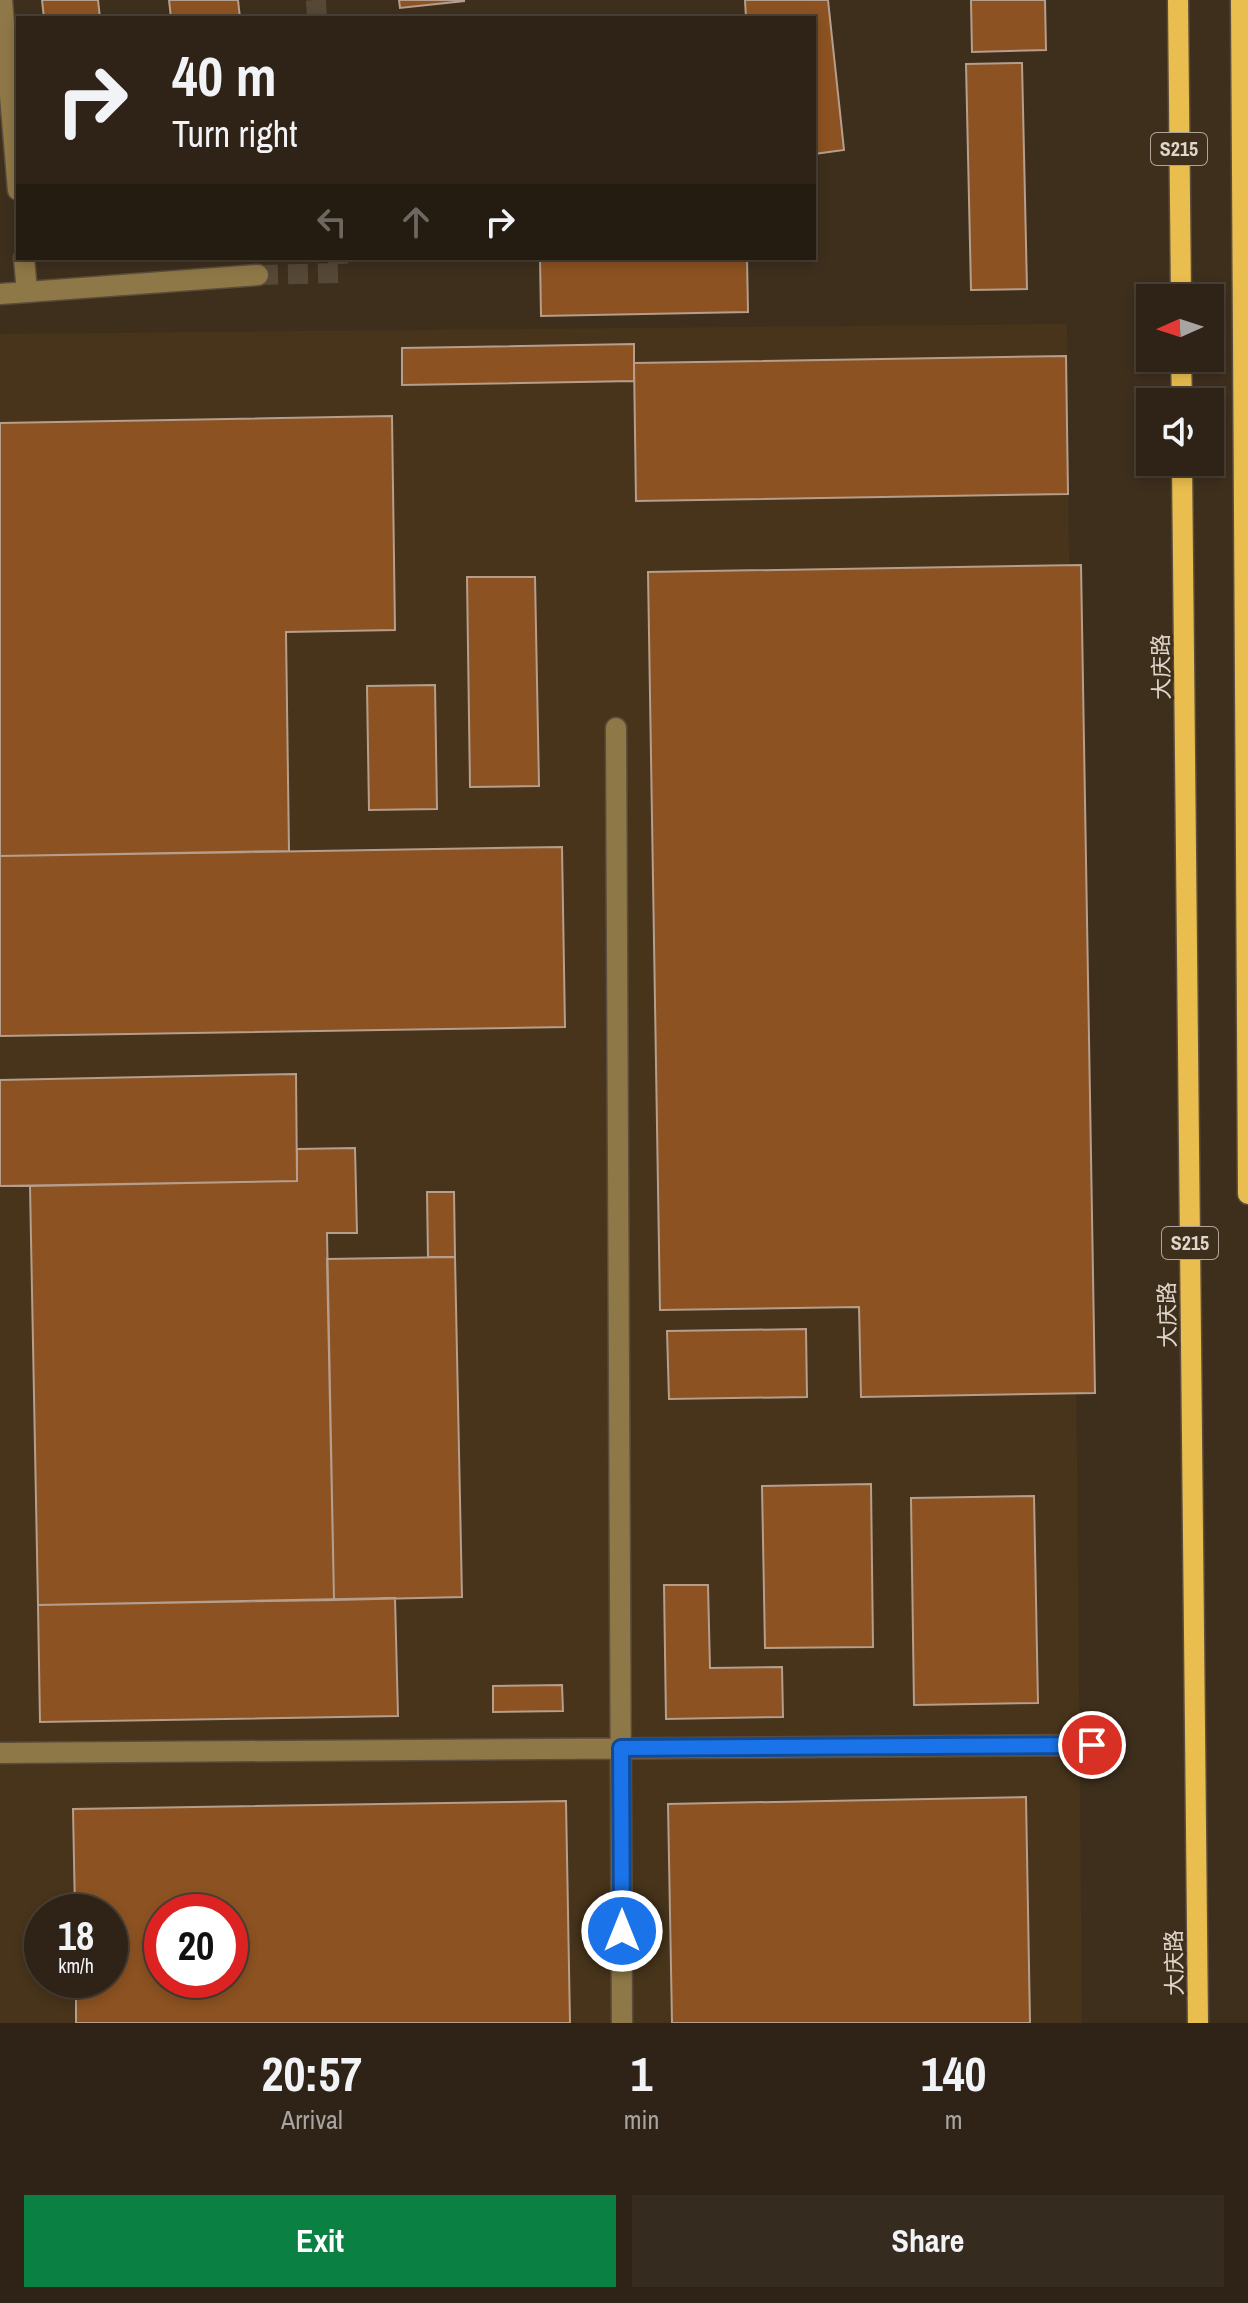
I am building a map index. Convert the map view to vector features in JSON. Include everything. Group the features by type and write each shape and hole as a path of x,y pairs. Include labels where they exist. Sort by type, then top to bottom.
{"main road":[{"name":"S215","path":"1178,0 1181,284"},
{"path":"1241,0 1248,1194"},
{"name":"大庆路","path":"1182,476 1198,2023"}],"street":[{"path":"2,0 16,166"},
{"path":"24,260 27,292"},
{"path":"0,294 258,275"},
{"path":"616,728 622,2023"},
{"path":"0,1753 1092,1745"}],"shaded area":[{"path":"1067,324 1082,2023 0,2023 0,334"}],"building":[{"path":"42,0 98,0 100,16 44,16"},
{"path":"169,0 238,0 240,16 171,16"},
{"path":"399,0 464,0 464,1 400,8"},
{"path":"745,0 828,0 844,150 816,154 816,16 746,16"},
{"path":"971,0 1045,0 1046,50 972,52"},
{"path":"1022,63 1027,289 971,290 966,64"},
{"path":"540,260 747,260 748,312 541,316"},
{"path":"634,344 634,381 402,385 402,348"},
{"path":"1066,356 1068,494 636,501 634,363"},
{"path":"392,416 395,630 286,632 289,851 0,856 0,423"},
{"path":"1081,565 1095,1393 861,1397 859,1307 660,1310 648,572"},
{"path":"467,577 535,577 539,786 470,787"},
{"path":"435,685 437,809 369,810 367,686"},
{"path":"562,847 565,1027 0,1036 0,856"},
{"path":"296,1074 297,1181 0,1186 0,1080"},
{"path":"355,1148 357,1233 327,1233 334,1600 38,1605 30,1186 297,1181 297,1149"},
{"path":"427,1192 454,1192 455,1257 428,1257"},
{"path":"455,1257 462,1597 334,1600 327,1259"},
{"path":"806,1329 807,1397 669,1399 667,1331"},
{"path":"871,1484 873,1647 765,1648 762,1486"},
{"path":"1034,1496 1038,1703 914,1705 911,1498"},
{"path":"664,1585 708,1585 710,1668 782,1667 783,1717 666,1719"},
{"path":"395,1598 398,1716 40,1722 38,1605"},
{"path":"562,1685 563,1711 493,1712 493,1686"},
{"path":"1026,1797 1030,2023 672,2023 668,1804"},
{"path":"566,1801 570,2023 76,2023 76,1998 128,1998 128,1894 75,1894 73,1809"}],"tunnel":[{"path":"316,0 317,16"},
{"path":"258,275 339,273 338,260"}],"route":[{"path":"622,1931 621,1748 1092,1745"}]}
